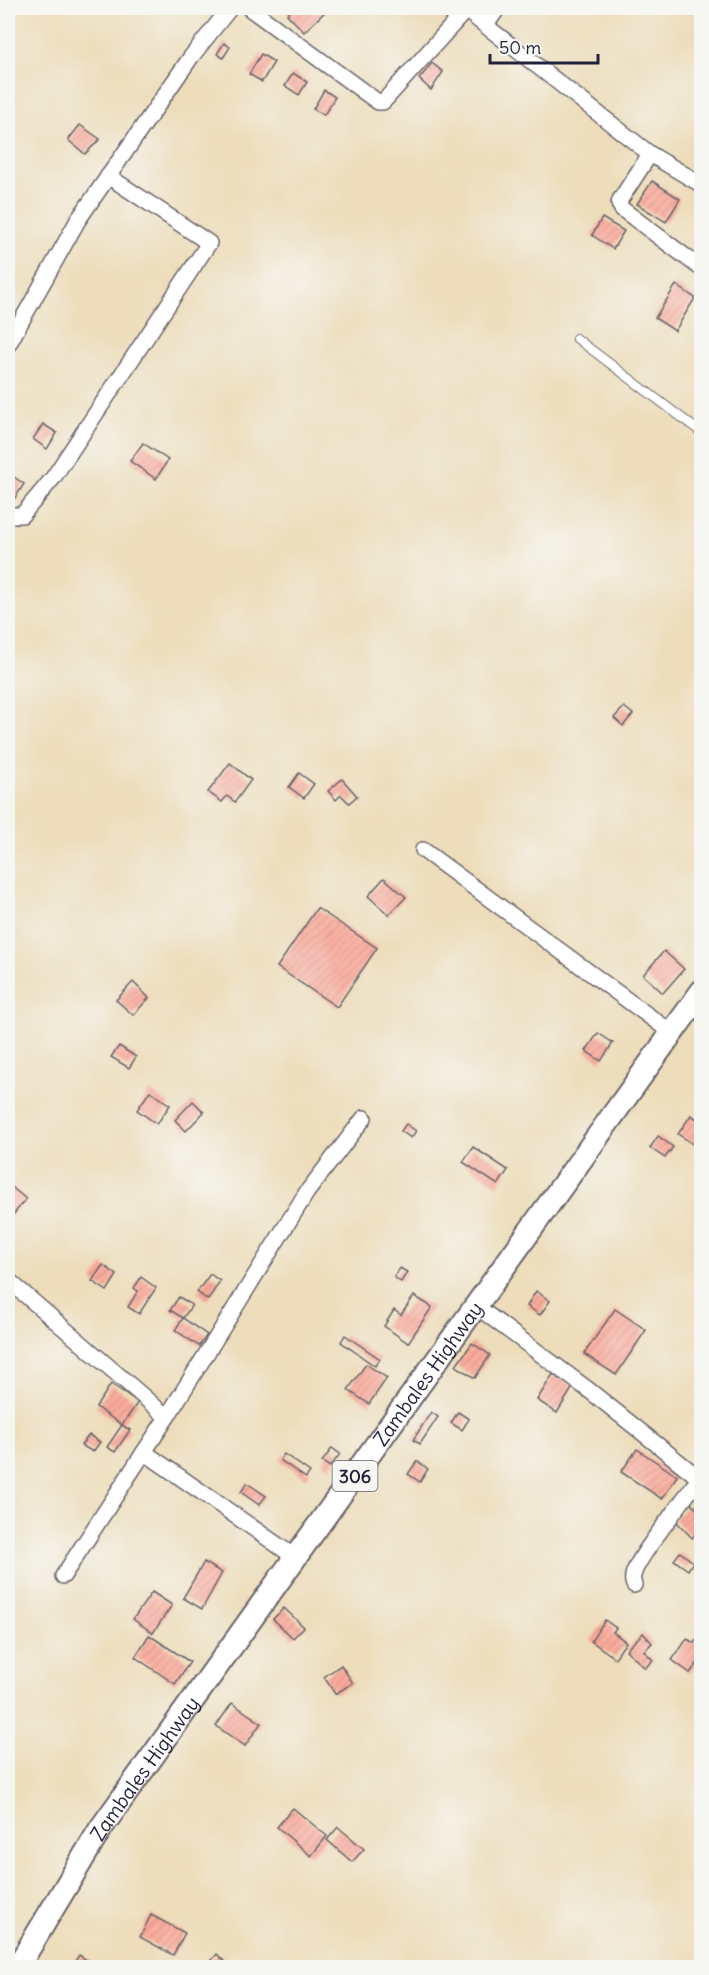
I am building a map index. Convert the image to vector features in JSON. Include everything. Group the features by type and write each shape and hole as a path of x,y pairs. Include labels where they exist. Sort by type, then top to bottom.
{"main road":[{"name":"Zambales Highway","path":"17,1968 101,1828 702,991"}],"street":[{"path":"8,345 78,220 191,57 230,8"},
{"path":"249,8 378,102 383,102 465,9 650,154 702,185"},
{"path":"486,25 498,8"},
{"path":"650,154 619,204 622,209 702,269"},
{"path":"8,515 22,515 53,478 209,243 108,176"},
{"path":"423,850 672,1033"},
{"path":"63,1576 167,1417 307,1192 364,1118"},
{"path":"8,1280 167,1417"},
{"path":"476,1306 590,1391 699,1478 635,1570 632,1578 634,1585"},
{"path":"144,1452 296,1558"}],"lane":[{"path":"576,338 702,433"}],"building":[{"path":"294,8 329,8 304,32 287,14"},
{"path":"224,43 230,47 223,58 217,54"},
{"path":"261,54 274,62 262,82 249,74"},
{"path":"432,63 443,72 431,90 419,79"},
{"path":"293,73 307,82 299,95 285,86"},
{"path":"324,90 335,97 324,115 313,109"},
{"path":"80,125 100,139 85,154 68,140"},
{"path":"652,181 680,199 666,222 637,204"},
{"path":"602,218 624,231 613,249 592,235"},
{"path":"676,285 695,298 675,331 655,318"},
{"path":"43,424 57,433 47,449 33,439"},
{"path":"143,443 168,460 156,479 130,461"},
{"path":"14,477 24,484 15,498 8,493 8,487"},
{"path":"624,707 633,714 623,726 614,718"},
{"path":"230,763 251,780 235,802 227,796 222,802 208,792"},
{"path":"299,773 314,784 304,798 289,787"},
{"path":"342,779 357,796 349,803 341,795 336,800 328,791"},
{"path":"384,878 406,897 389,915 368,896"},
{"path":"317,908 377,948 337,1007 277,967"},
{"path":"664,951 684,969 663,993 643,975"},
{"path":"133,982 149,998 133,1015 116,1000"},
{"path":"598,1033 613,1043 601,1061 586,1051"},
{"path":"119,1046 136,1057 129,1068 111,1057"},
{"path":"150,1091 170,1105 157,1124 137,1110"},
{"path":"193,1101 204,1112 186,1131 175,1120"},
{"path":"691,1115 702,1122 702,1150 678,1134"},
{"path":"406,1124 416,1131 411,1138 401,1131"},
{"path":"658,1136 673,1147 665,1158 650,1148"},
{"path":"473,1147 508,1170 498,1185 463,1162"},
{"path":"8,1184 26,1199 12,1216 8,1213"},
{"path":"103,1265 117,1275 107,1291 92,1281"},
{"path":"400,1268 407,1272 401,1282 394,1277"},
{"path":"210,1274 220,1281 208,1300 197,1292"},
{"path":"141,1277 156,1288 139,1314 128,1307 138,1291 134,1288"},
{"path":"536,1291 550,1301 540,1315 527,1306"},
{"path":"414,1296 432,1307 408,1343 384,1326 394,1310 401,1315"},
{"path":"179,1297 192,1305 183,1318 170,1310"},
{"path":"615,1309 646,1330 616,1375 584,1354"},
{"path":"183,1318 207,1335 199,1346 175,1330"},
{"path":"345,1335 380,1359 375,1366 341,1342"},
{"path":"472,1343 490,1355 475,1378 456,1366"},
{"path":"366,1364 387,1378 369,1404 348,1390"},
{"path":"553,1374 573,1387 557,1413 537,1400"},
{"path":"111,1384 138,1402 122,1425 96,1407"},
{"path":"431,1412 438,1417 420,1444 413,1440"},
{"path":"458,1412 469,1419 462,1430 451,1423"},
{"path":"122,1425 130,1430 115,1452 107,1447"},
{"path":"89,1435 100,1442 93,1452 81,1445"},
{"path":"332,1448 340,1454 330,1467 322,1462"},
{"path":"637,1449 677,1476 662,1499 621,1472"},
{"path":"284,1454 310,1472 306,1478 280,1460"},
{"path":"417,1461 428,1469 420,1482 408,1474"},
{"path":"247,1483 266,1496 259,1505 241,1492"},
{"path":"691,1503 702,1514 702,1528 692,1538 674,1519"},
{"path":"680,1552 693,1562 688,1570 674,1560"},
{"path":"204,1562 222,1573 202,1609 183,1598"},
{"path":"152,1592 172,1605 153,1633 133,1619"},
{"path":"284,1608 304,1627 293,1638 273,1619"},
{"path":"605,1620 616,1628 613,1632 626,1642 615,1658 591,1641"},
{"path":"643,1633 652,1643 644,1651 653,1660 645,1668 626,1650"},
{"path":"149,1635 190,1662 175,1684 135,1657"},
{"path":"687,1639 694,1643 696,1640 702,1644 702,1657 690,1673 672,1660"},
{"path":"341,1665 353,1683 335,1694 324,1677"},
{"path":"232,1703 261,1723 245,1746 216,1726"},
{"path":"293,1808 327,1836 311,1856 277,1827"},
{"path":"338,1827 364,1849 352,1862 327,1840"},
{"path":"151,1915 185,1933 173,1955 140,1937"},
{"path":"217,1954 231,1968 205,1968"},
{"path":"79,1955 99,1968 71,1968"}]}
